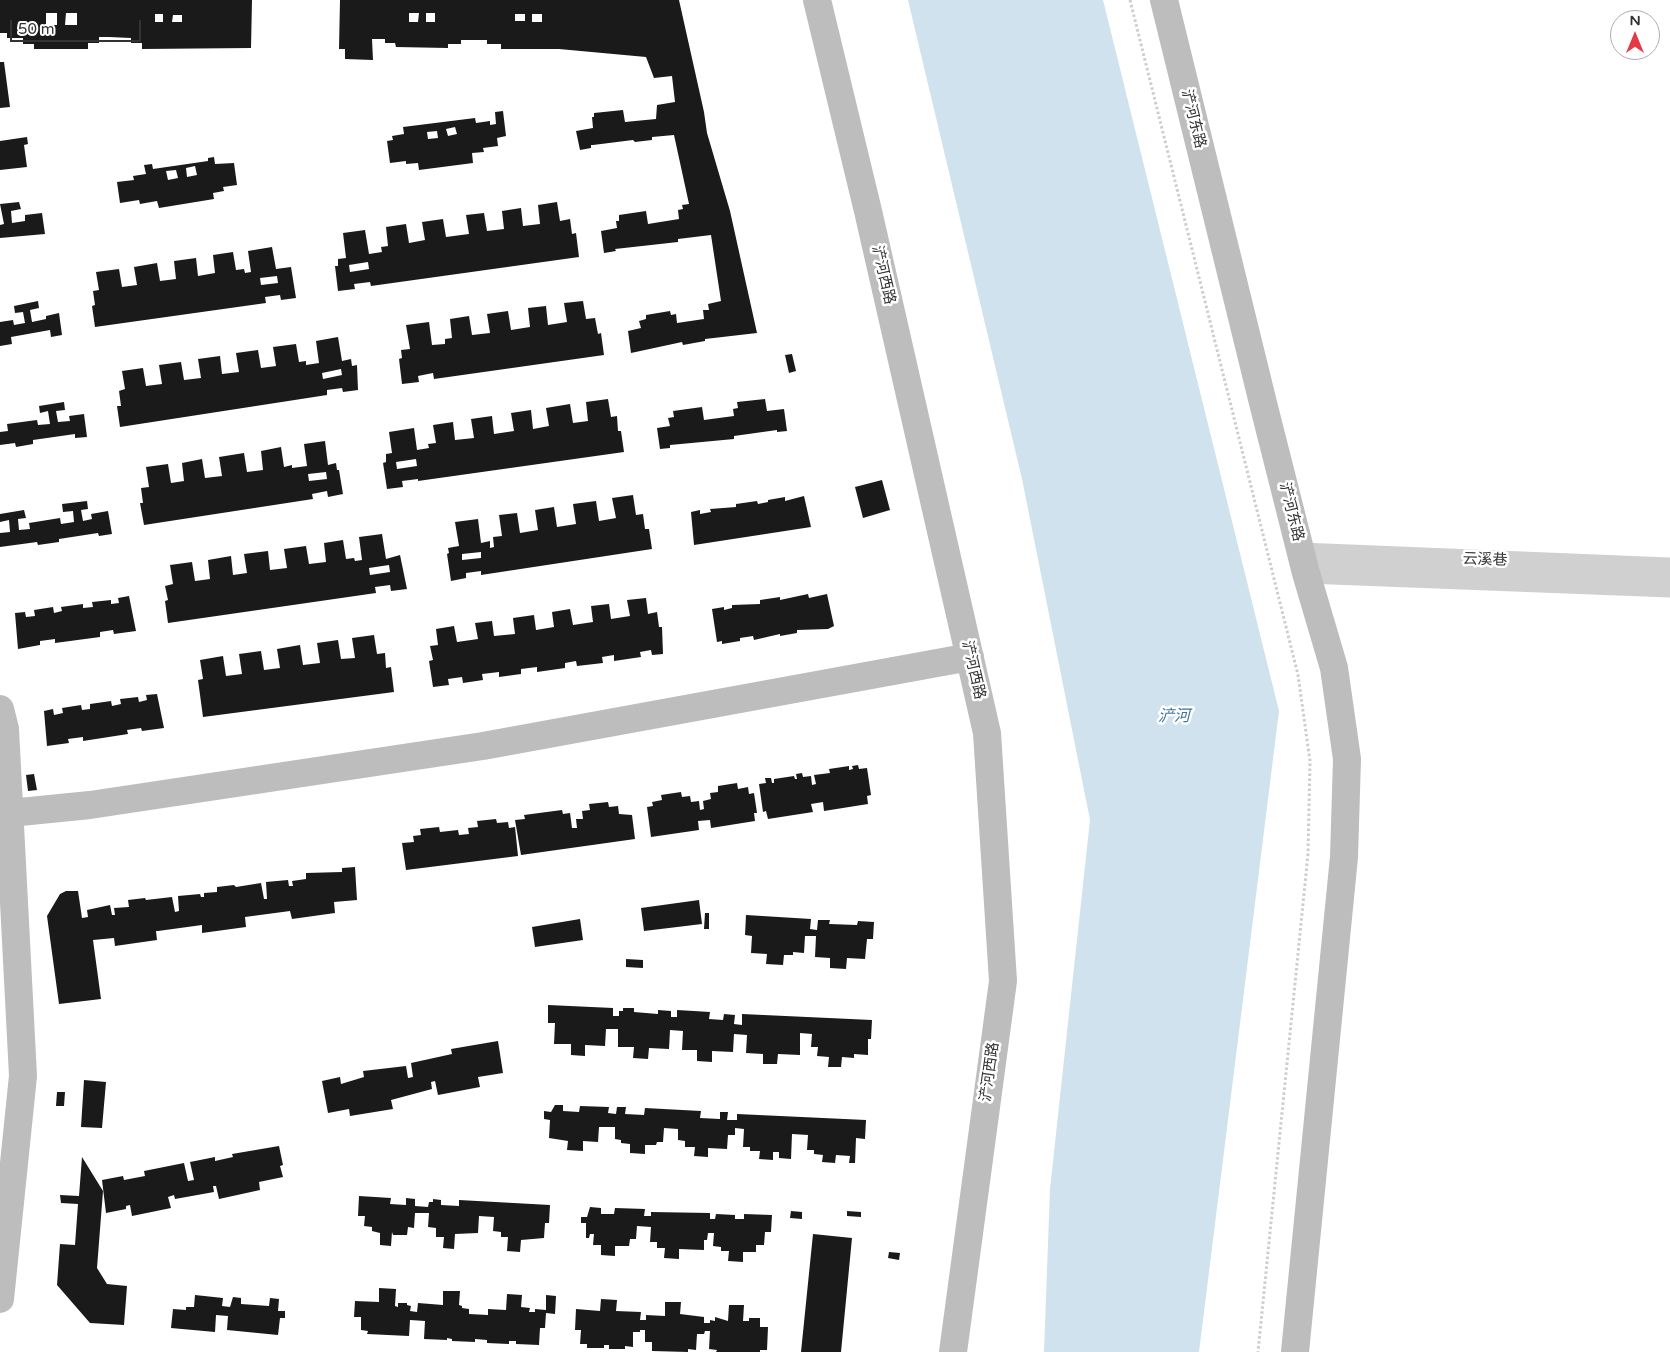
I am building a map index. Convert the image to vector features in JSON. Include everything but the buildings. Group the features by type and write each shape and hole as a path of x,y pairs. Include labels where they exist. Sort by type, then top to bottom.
{"street":[{"name":"浐河西路","path":"817,0 868,210 987,733 1002,981 953,1352"},
{"name":"浐河东路","path":"1146,0 1282,526 1304,563"},
{"name":"浐河东路","path":"1164,0 1304,563"},
{"path":"1295,1352 1344,856 1347,759 1334,668 1304,563"},
{"name":"云溪巷","path":"1304,563 1670,568"},
{"name":"云溪巷","path":"1304,563 1670,586"},
{"path":"10,813 90,805 483,746 970,657"},
{"path":"0,709 6,729 23,1076 0,1299"}],"path":[{"path":"1130,0 1298,675 1310,761 1308,854 1258,1352"}],"water":[{"name":"浐河","path":"908,0 1103,0 1279,711 1199,1352 1044,1352 1050,1189 1090,820 1022,479"}]}
